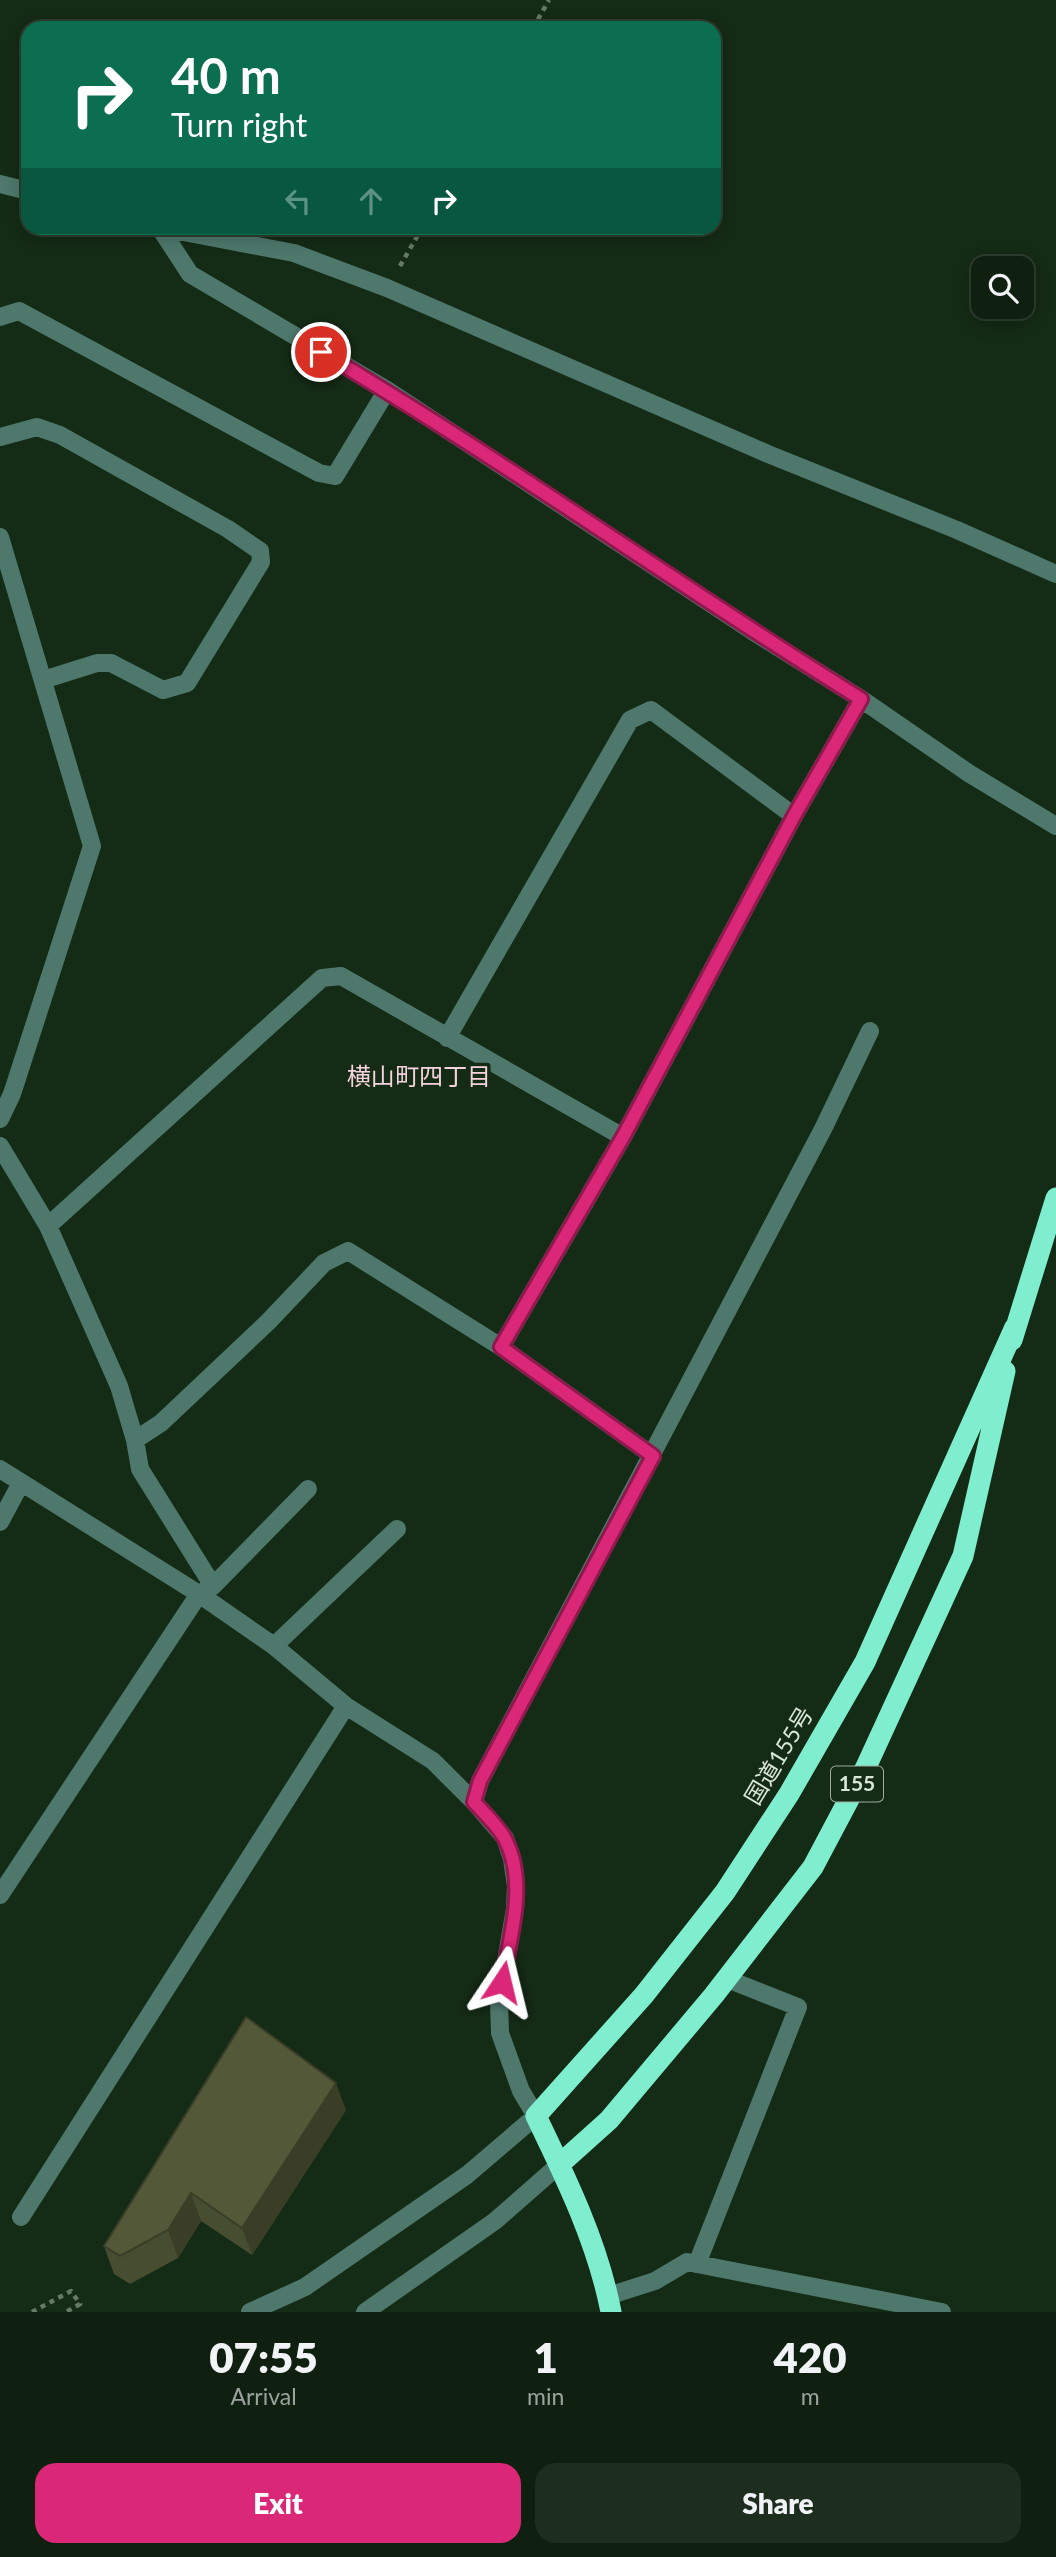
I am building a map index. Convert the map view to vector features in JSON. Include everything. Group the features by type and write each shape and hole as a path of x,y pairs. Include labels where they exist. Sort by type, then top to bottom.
{"highway":[{"name":"国道155号","path":"559,2164 609,2120 727,1979 813,1867 866,1767 963,1556 1015,1327 1056,1198"},
{"name":"国道155号","path":"536,2116 660,1975 725,1892 789,1794 865,1662 1015,1327"},
{"path":"536,2116 584,2226 609,2304"}],"street":[{"path":"0,184 21,189"},
{"path":"166,235 190,274 387,390 754,632 861,699 970,774 1056,826"},
{"path":"199,235 294,253 387,288 768,454 957,530 1056,574"},
{"path":"0,317 19,311 319,473 335,476 387,390"},
{"path":"0,437 37,427 60,435 228,529 260,551 261,562 187,683 163,690 111,663 97,663 43,680"},
{"path":"0,537 92,846 12,1094 0,1119"},
{"path":"501,1347 623,1137 794,816 861,699"},
{"path":"447,1038 630,720 651,710 794,816"},
{"path":"48,1226 322,978 341,976 623,1137"},
{"path":"474,1802 480,1781 653,1456 823,1129 870,1031"},
{"path":"0,1146 48,1226 119,1386 135,1440 140,1469 206,1590"},
{"path":"135,1440 161,1423 239,1350 324,1263 348,1251 501,1347 653,1456"},
{"path":"0,1469 206,1590 346,1706 433,1762 474,1802 505,1838 512,1859 516,1886 515,1909 499,2001 500,2033 521,2091 536,2116 467,2175 305,2287 250,2312"},
{"path":"0,1522 21,1483"},
{"path":"0,1895 206,1590 307,1489"},
{"path":"274,1646 397,1529"},
{"path":"21,2217 346,1706"},
{"path":"697,2264 798,2007 727,1979"},
{"path":"365,2312 495,2221 559,2164"},
{"path":"609,2304 687,2262 942,2312"}],"path":[{"path":"537,21 549,0"},
{"path":"387,288 418,235"},
{"path":"32,2312 71,2291 80,2304 66,2312"}],"building":[{"path":"246,2017 336,2083 242,2228 191,2193 168,2230 120,2256 104,2246"}],"district":[{"name":"横山町四丁目","path":"419,1077"}],"route":[{"path":"321,352 387,390 754,632 861,699 794,816 623,1137 501,1347 653,1456 480,1781 474,1802 505,1838 512,1859 516,1886 515,1909 502,1982"}]}
